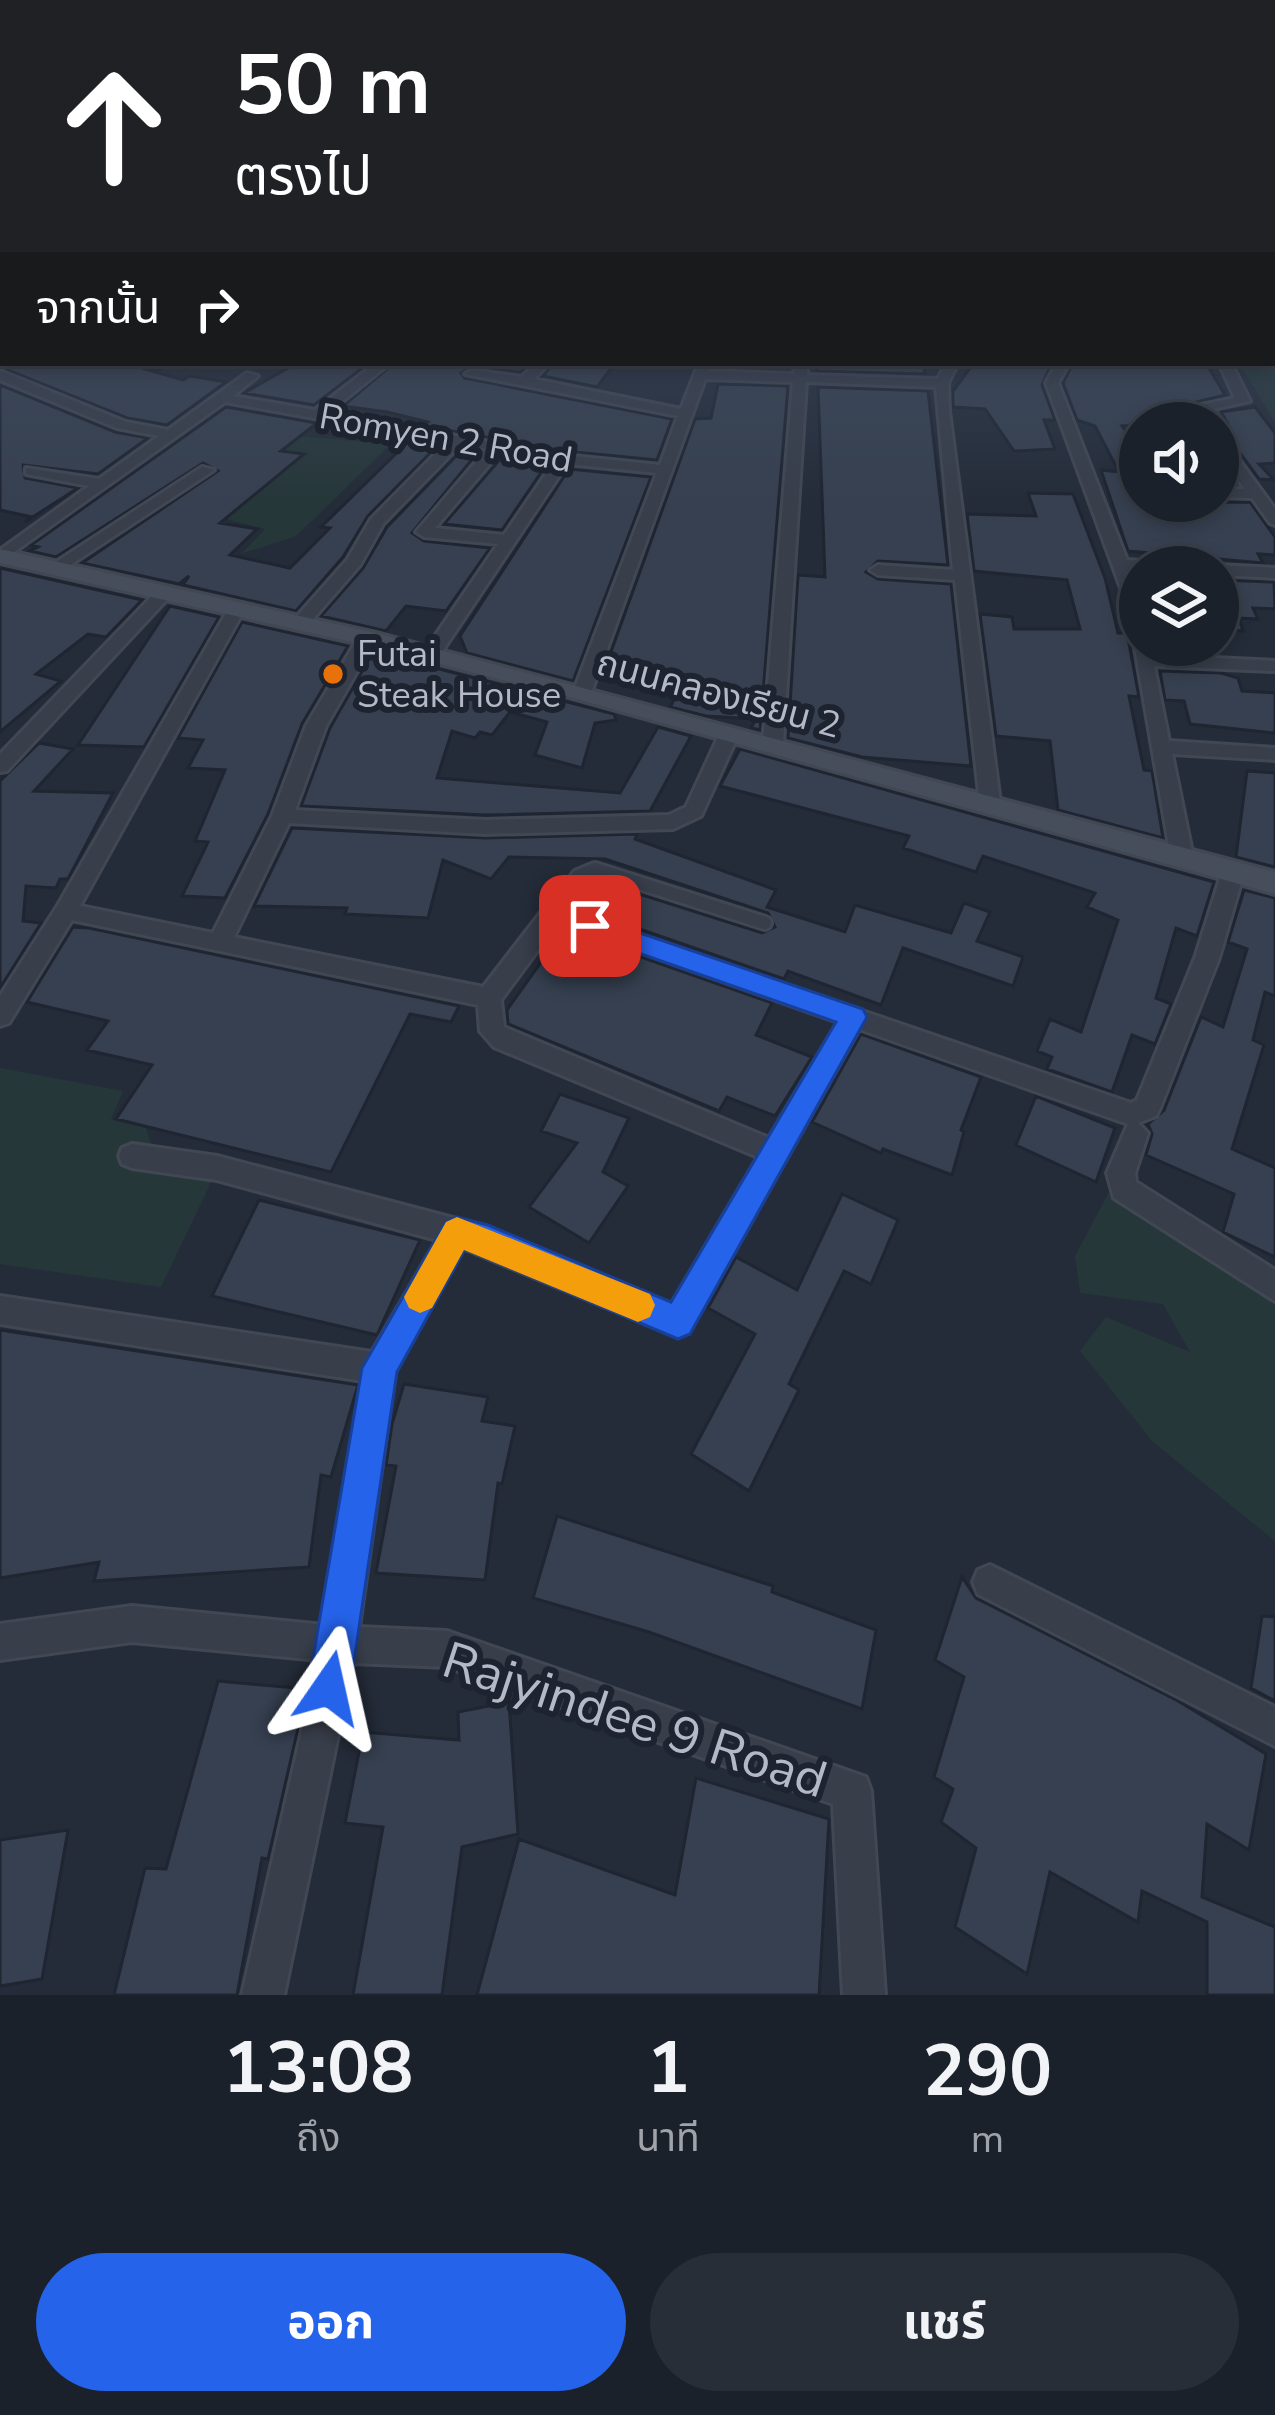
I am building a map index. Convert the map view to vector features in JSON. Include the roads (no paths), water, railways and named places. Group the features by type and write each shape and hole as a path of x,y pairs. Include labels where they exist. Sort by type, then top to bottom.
{"street":[{"path":"318,414 380,366"},
{"path":"525,381 540,366"},
{"path":"950,366 942,383 990,802"},
{"path":"1061,366 1052,383 1119,562"},
{"path":"1226,366 1243,401 1235,402"},
{"path":"582,693 703,369 800,370 942,383"},
{"path":"773,744 800,370"},
{"path":"0,374 122,424 172,435"},
{"path":"471,374 686,414"},
{"path":"0,557 252,376"},
{"name":"Romyen 2 Road","path":"225,398 563,460 668,470"},
{"path":"300,623 354,562 376,522 458,439"},
{"path":"497,446 424,532 509,540"},
{"path":"431,655 563,460"},
{"path":"55,568 207,470"},
{"path":"1239,470 1275,520"},
{"path":"32,471 103,484"},
{"path":"1239,494 1256,494"},
{"name":"ถนนคลองเรียน 2","path":"0,557 367,638 990,802 1275,883"},
{"path":"878,570 962,576"},
{"path":"1239,571 1275,573"},
{"path":"0,766 163,595"},
{"path":"0,1016 66,911 236,610"},
{"path":"219,944 282,816 316,726 367,638"},
{"path":"1239,661 1275,666"},
{"path":"1146,666 1182,857"},
{"path":"282,816 485,827 673,822 694,811 729,733"},
{"path":"1162,747 1275,754"},
{"path":"777,1154 502,1040 492,1031 489,998 553,913 1131,1114 1147,1108 1207,958 1233,872"},
{"path":"66,911 489,998"},
{"path":"132,1156 218,1168 488,1240 678,1322 854,1017"},
{"path":"1135,1132 1121,1174 1124,1189 1275,1287"},
{"path":"263,1995 339,1644 380,1368 457,1232"},
{"path":"0,1310 380,1368"},
{"path":"991,1582 1275,1727"},
{"name":"Rajyindee 9 Road","path":"0,1642 132,1624 339,1644 448,1648 852,1791 864,1995"}],"lane":[{"path":"553,913 578,876 595,868 765,923"}],"waterway":[{"path":"136,366 163,366"}],"place":[{"name":"Futai Steak House","path":"333,674"}]}
